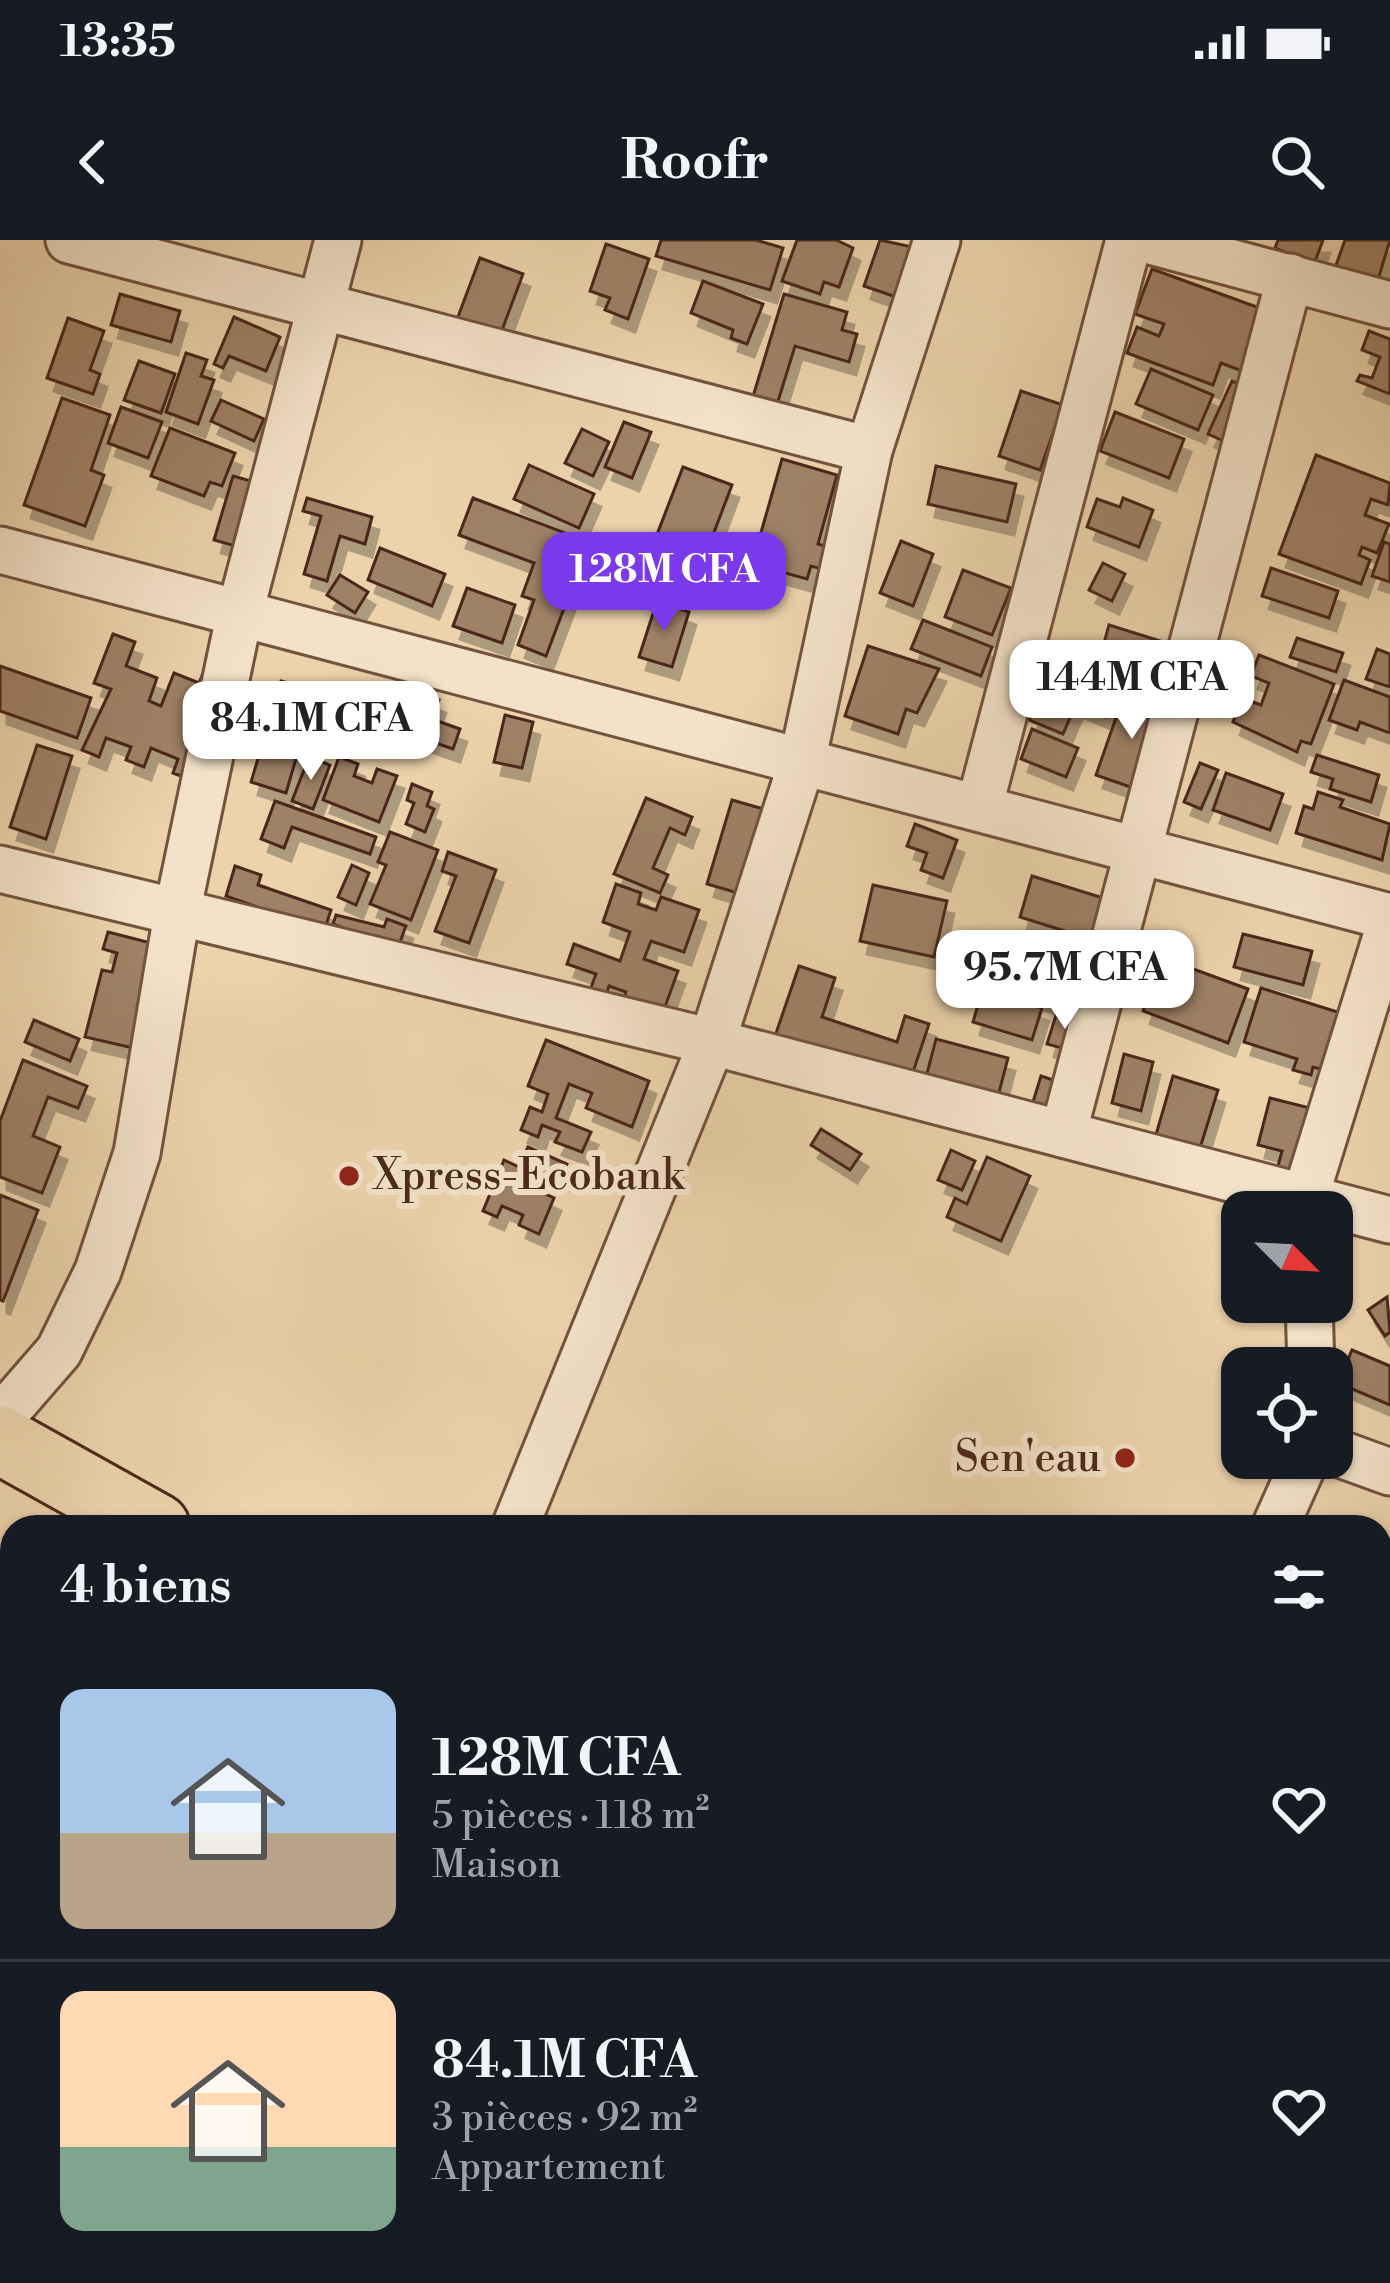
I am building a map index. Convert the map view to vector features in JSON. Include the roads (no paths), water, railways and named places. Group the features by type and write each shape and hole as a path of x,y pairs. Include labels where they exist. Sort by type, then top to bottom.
{"highway":[{"path":"0,1440 134,1515"}],"street":[{"path":"69,240 869,450"},
{"path":"0,1419 59,1351 98,1271 137,1153 178,908 240,612 338,240"},
{"path":"519,1515 712,1042 802,761 869,450 937,240"},
{"path":"979,808 1129,240"},
{"path":"1147,240 1390,305"},
{"path":"1063,1134 1290,278"},
{"path":"0,550 1390,921 1310,1191"},
{"path":"0,868 712,1042 1063,1134 1258,1191"},
{"path":"1353,1213 1390,1220"},
{"path":"1353,1459 1390,1472"},
{"path":"1280,1515 1297,1479"}],"place":[{"name":"Xpress-Ecobank","path":"349,1176"},
{"name":"Sen'eau","path":"1125,1458"}]}
